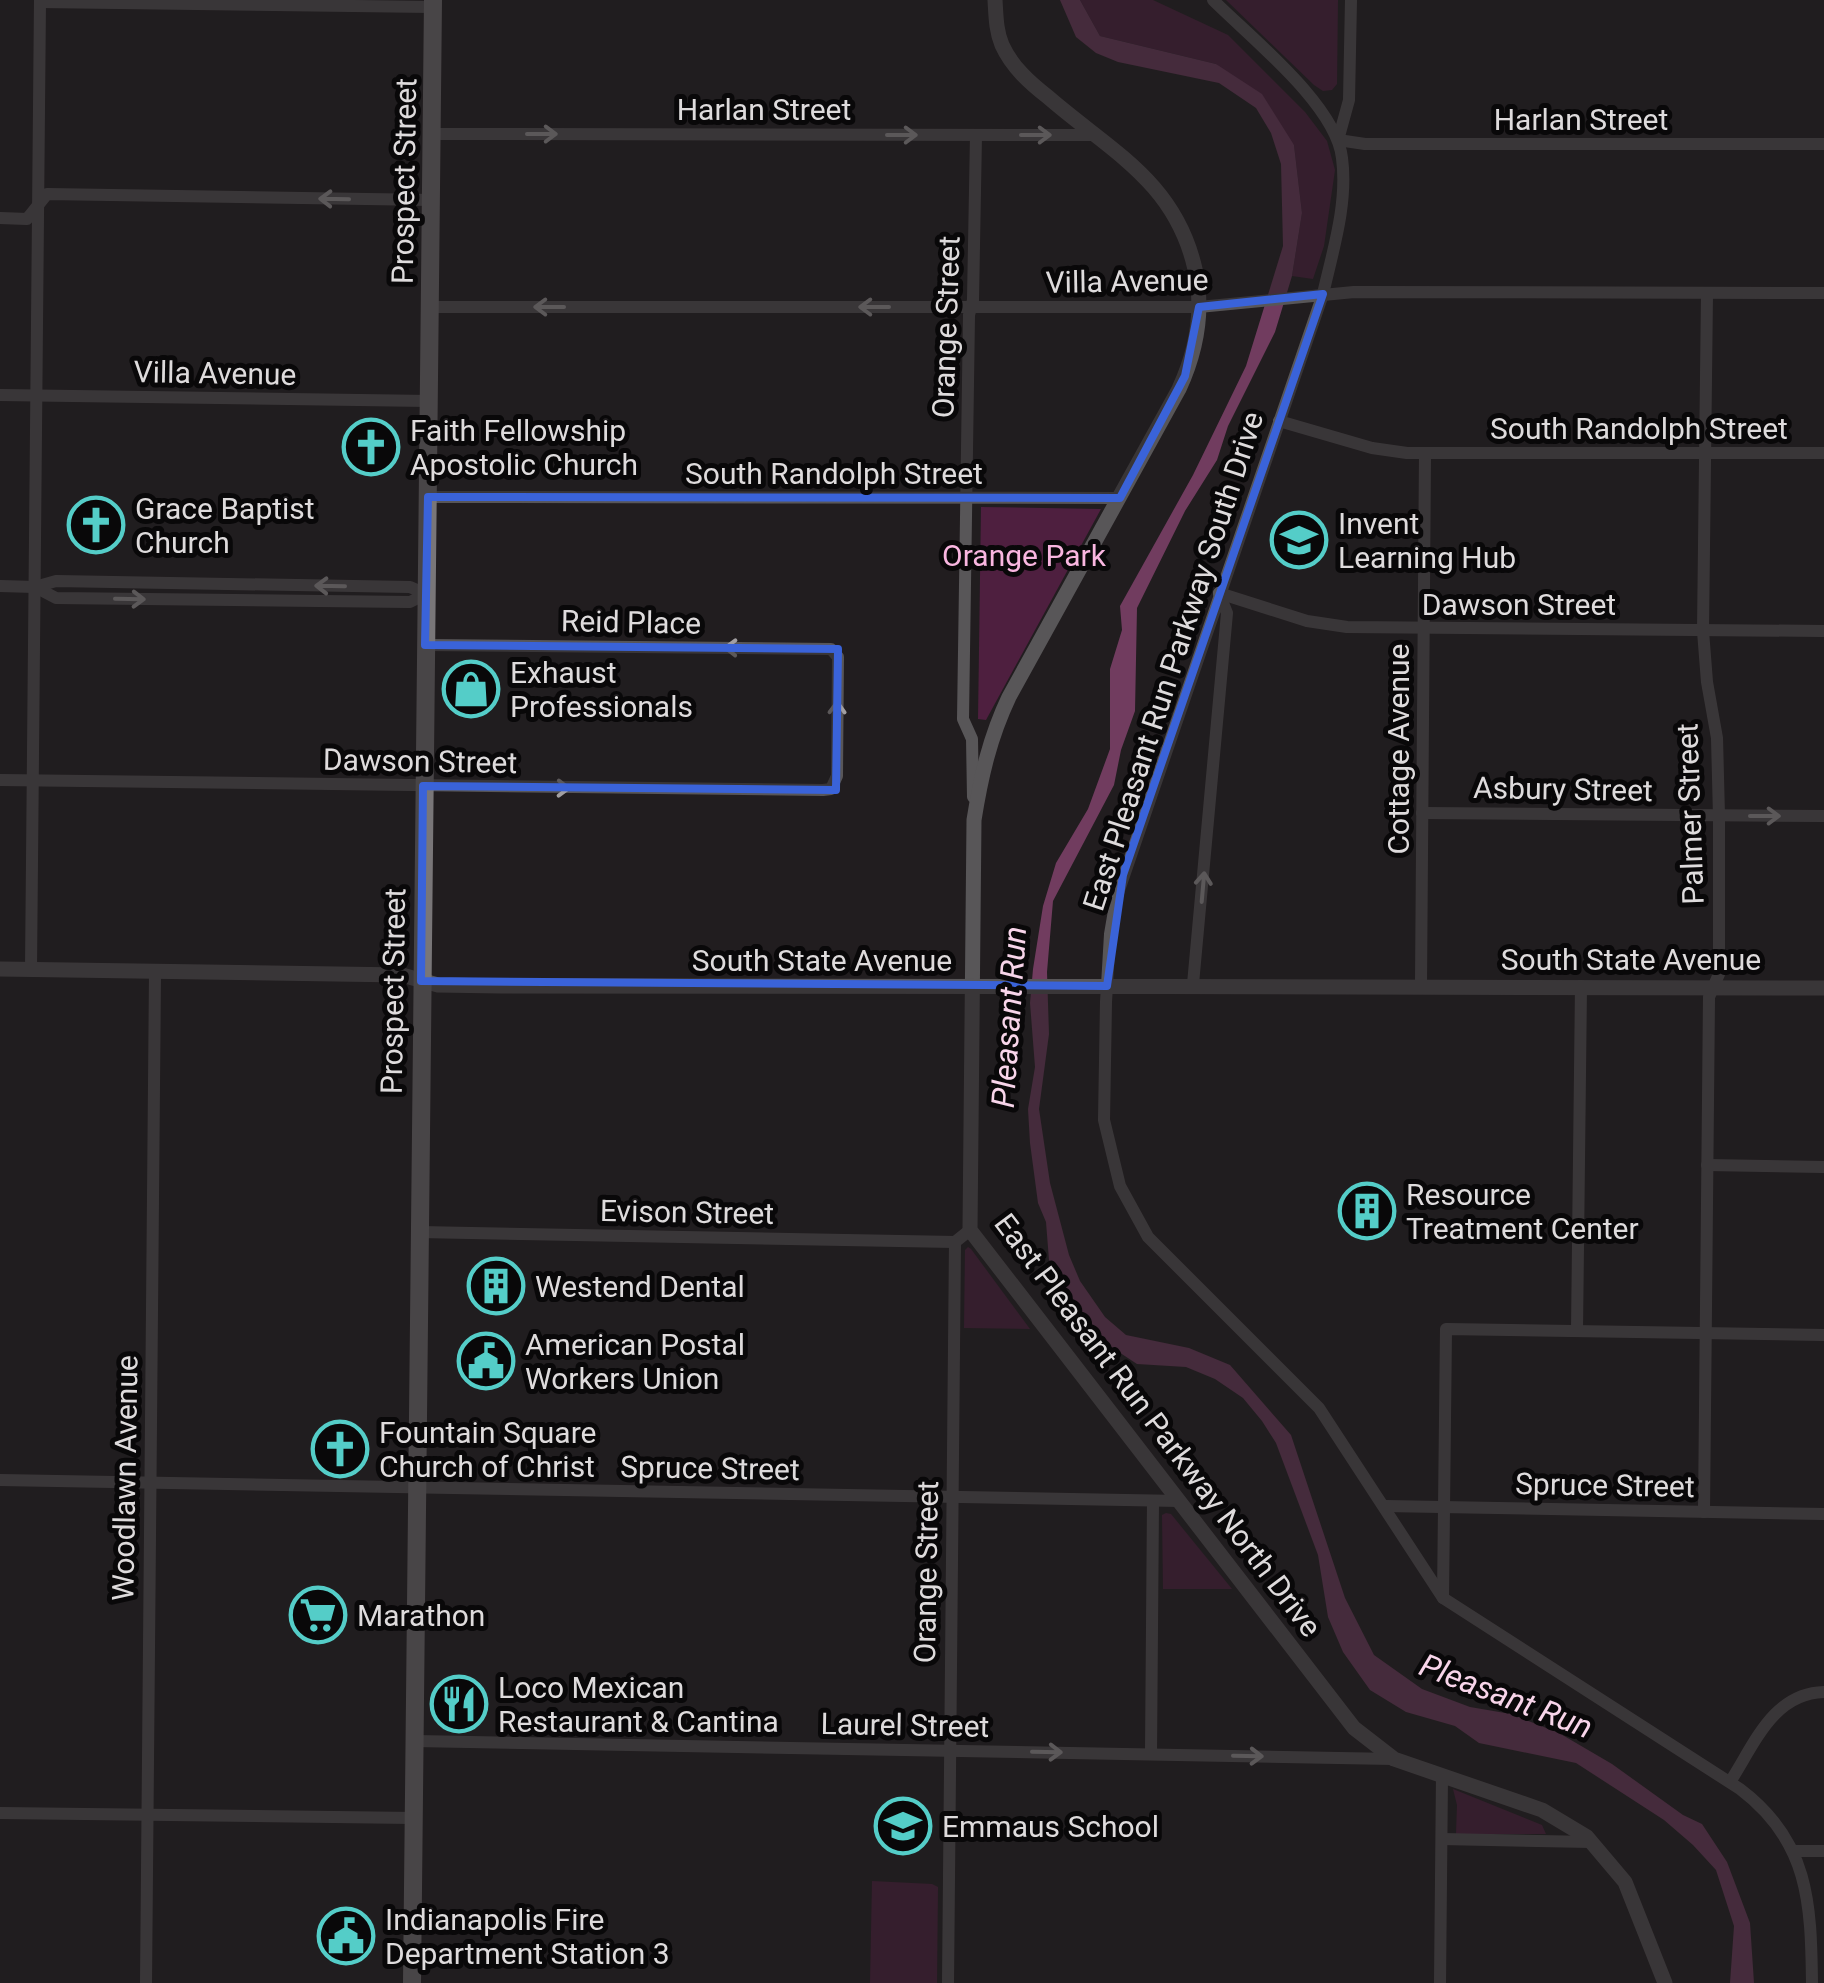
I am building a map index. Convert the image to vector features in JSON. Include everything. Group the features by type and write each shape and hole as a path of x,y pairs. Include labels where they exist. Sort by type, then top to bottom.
{"main road":[{"name":"Prospect Street","path":"412,1983 422,786 434,4"}],"street":[{"name":"East Pleasant Run Parkway North Drive","path":"995,0 998,32 1011,61 1028,80 1150,180 1173,211 1194,266 1199,307 1196,340 1185,376 1002,712 986,754 974,820 970,1230 1342,1714 1366,1740 1394,1759 1542,1810 1592,1842 1630,1892 1665,1983"},
{"name":"East Pleasant Run Parkway South Drive","path":"1214,0 1315,101 1338,140 1343,164 1340,213 1323,294 1123,875 1112,922 1107,986 1104,1120 1114,1168 1130,1207 1158,1251 1319,1408 1444,1598 1730,1782 1763,1808 1793,1851 1810,1902 1812,1983"},
{"name":"East Pleasant Run Parkway South Drive","path":"1338,140 1349,100 1351,0"},
{"path":"31,969 40,1 434,4"},
{"name":"Harlan Street","path":"432,134 1095,135"},
{"name":"Orange Street","path":"974,820 972,739 963,719 976,135"},
{"name":"Harlan Street","path":"1338,140 1365,144 1824,144"},
{"path":"0,218 28,219 47,194 431,200"},
{"name":"Palmer Street","path":"1704,1512 1709,1002 1719,974 1717,738 1706,682 1703,631 1706,293"},
{"name":"Villa Avenue","path":"430,307 1199,307 1323,294 1824,293"},
{"name":"Villa Avenue","path":"0,395 429,401"},
{"name":"South Randolph Street","path":"1279,421 1372,448 1425,454 1824,453"},
{"name":"Cottage Avenue","path":"1421,985 1425,454"},
{"name":"South Randolph Street","path":"428,497 1120,498"},
{"path":"0,586 56,582 410,587 426,594"},
{"path":"1194,984 1227,612 1219,593"},
{"name":"Dawson Street","path":"1219,593 1322,624 1824,631"},
{"name":"Reid Place","path":"425,645 827,648 836,652 835,781"},
{"name":"Dawson Street","path":"0,780 823,790 830,789 835,781"},
{"name":"Asbury Street","path":"1422,813 1824,816"},
{"name":"South State Avenue","path":"0,969 402,975 438,985 502,986 1063,988 1194,984 1824,988"},
{"name":"Woodlawn Avenue","path":"146,1983 154,972"},
{"path":"1577,1331 1581,986"},
{"path":"1707,1165 1824,1167"},
{"path":"955,1242 970,1230"},
{"name":"Evison Street","path":"419,1232 955,1242"},
{"name":"Orange Street","path":"948,1983 955,1242"},
{"path":"1444,1598 1446,1329 1824,1335"},
{"name":"Spruce Street","path":"0,1480 1180,1501"},
{"path":"1151,1754 1153,1501"},
{"name":"Spruce Street","path":"1385,1506 1824,1514"},
{"path":"1730,1782 1782,1704 1808,1693 1824,1692"},
{"name":"Laurel Street","path":"415,1742 1394,1759"},
{"path":"1440,1983 1442,1775"},
{"path":"0,1813 414,1818"},
{"path":"1442,1839 1592,1842"},
{"path":"1793,1851 1824,1851"}],"highlighted area":[{"path":"1323,294 1123,875 1107,986 421,981 423,786 836,790 838,649 425,645 428,497 1120,498 1185,376 1199,307"}],"green space":[{"path":"1080,0 1153,0 1228,35 1305,112 1327,141 1335,170 1324,246 1313,279 1292,276 1302,213 1294,145 1216,64 1100,36"},
{"path":"1226,0 1338,0 1337,84 1332,90 1323,91 1314,85"},
{"name":"Orange Park","path":"981,507 1101,509 986,720 978,719"},
{"path":"968,1247 971,1249 1030,1329 964,1328"},
{"path":"1171,1514 1232,1589 1163,1589 1162,1515"},
{"path":"1453,1789 1542,1825 1546,1834 1456,1834"},
{"path":"872,1881 938,1887 937,1983 870,1983"}],"shaded area":[{"name":"Pleasant Run","path":"1060,0 1080,0 1100,36 1216,64 1262,94 1294,145 1302,213 1292,276 1275,332 1228,426 1217,460 1185,511 1137,608 1135,711 1114,785 1053,901 1047,972 1049,1034 1039,1109 1050,1183 1069,1255 1080,1281 1105,1317 1126,1335 1189,1348 1230,1365 1291,1435 1345,1598 1374,1655 1422,1689 1470,1707 1511,1714 1559,1733 1702,1824 1727,1862 1750,1923 1754,1983 1730,1983 1734,1926 1716,1870 1664,1820 1576,1763 1479,1743 1455,1726 1406,1712 1370,1690 1343,1652 1328,1617 1318,1555 1276,1443 1262,1421 1243,1398 1215,1379 1186,1367 1137,1364 1096,1337 1049,1260 1046,1222 1038,1203 1028,1109 1035,1067 1030,1003 1043,906 1056,863 1088,809 1110,749 1110,669 1122,630 1120,606 1193,475 1246,366 1283,246 1281,164 1271,133 1256,108 1219,83 1118,62 1096,53 1076,37"}],"place":[{"name":"Faith Fellowship Apostolic Church","path":"371,447"},
{"name":"Grace Baptist Church","path":"96,525"},
{"name":"Invent Learning Hub","path":"1299,540"},
{"name":"Exhaust Professionals","path":"471,689"},
{"name":"Resource Treatment Center","path":"1367,1211"},
{"name":"Westend Dental","path":"496,1286"},
{"name":"American Postal Workers Union","path":"486,1361"},
{"name":"Fountain Square Church of Christ","path":"340,1449"},
{"name":"Marathon","path":"318,1615"},
{"name":"Loco Mexican Restaurant & Cantina","path":"459,1704"},
{"name":"Emmaus School","path":"903,1826"},
{"name":"Indianapolis Fire Department Station 3","path":"346,1936"}]}
